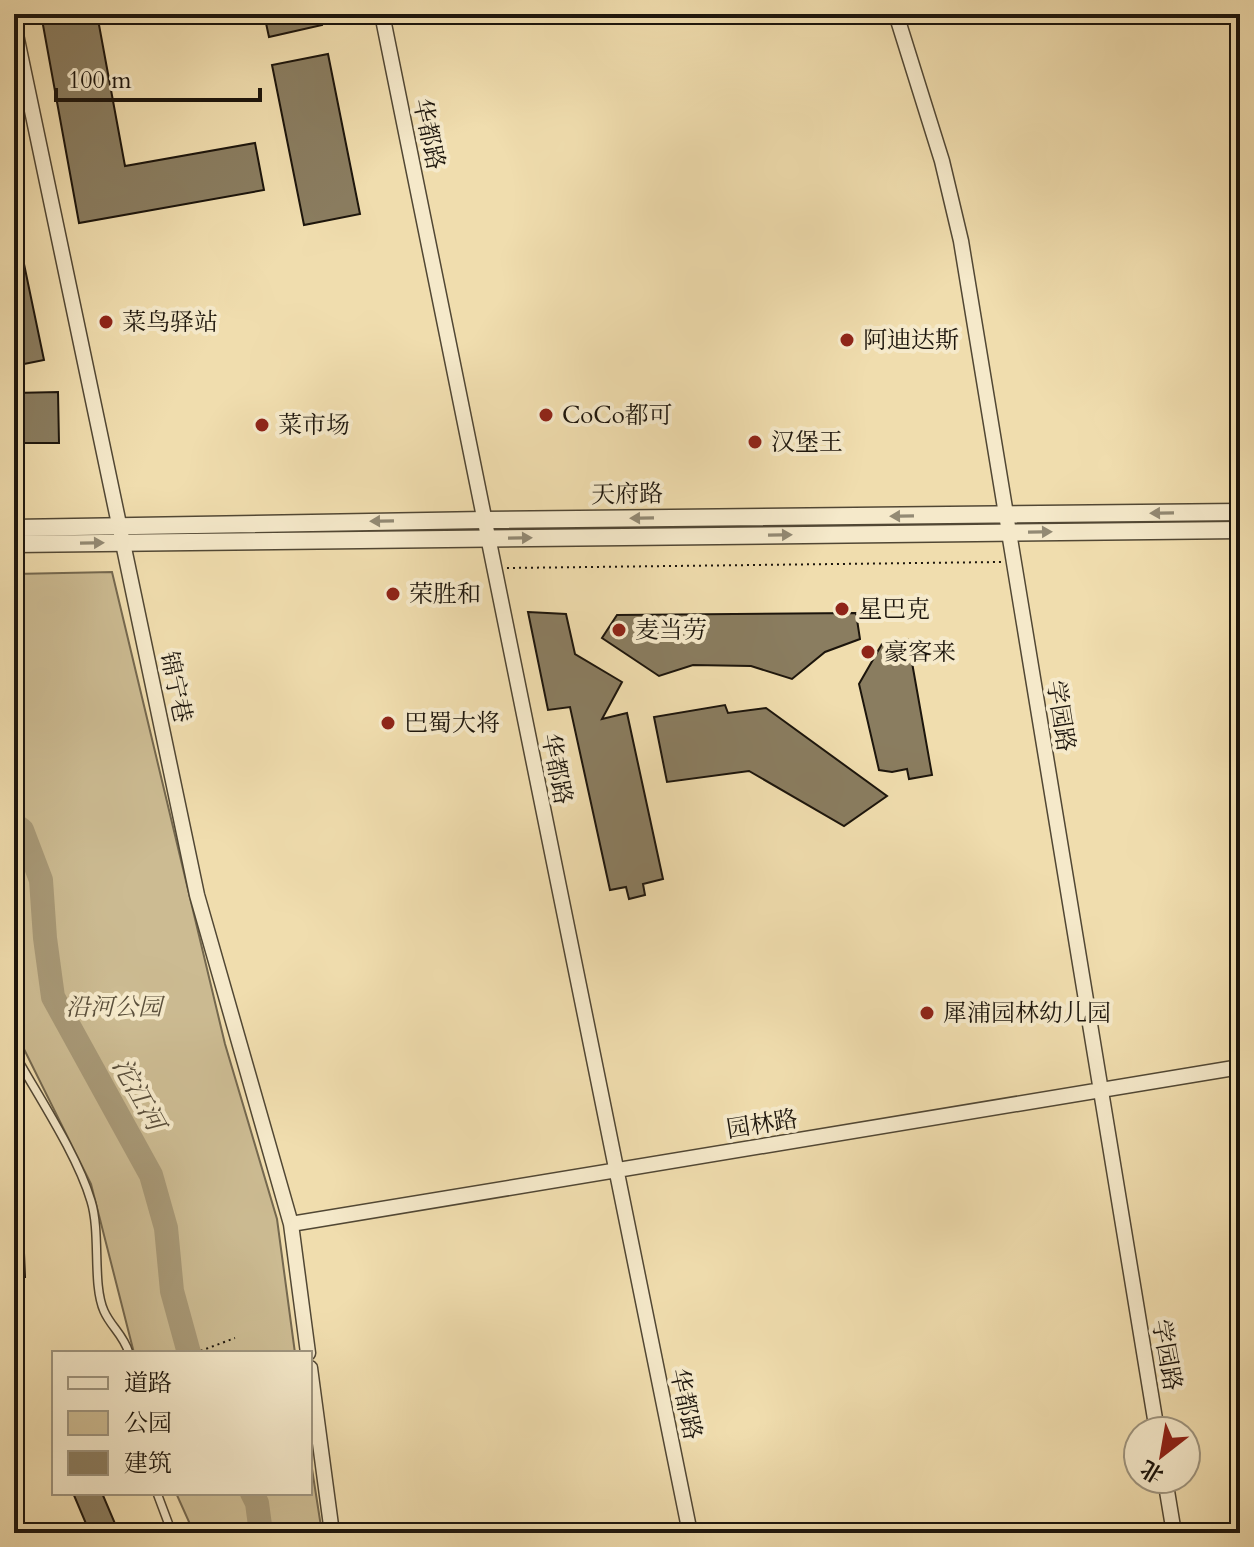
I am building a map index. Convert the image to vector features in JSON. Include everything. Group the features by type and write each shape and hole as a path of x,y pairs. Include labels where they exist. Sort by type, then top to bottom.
{"street":[{"name":"华都路","path":"382,14 690,1533"},
{"name":"学园路","path":"896,14 942,161 961,241 1154,1415"},
{"name":"锦宁巷","path":"14,25 197,895 291,1224 308,1351"},
{"name":"天府路","path":"14,544 120,535 485,520 1240,512"},
{"name":"天府路","path":"14,528 120,535 488,539 1240,530"},
{"name":"园林路","path":"291,1224 1240,1067"},
{"path":"312,1383 332,1533"},
{"path":"1168,1495 1174,1533"}],"lane":[{"path":"14,1053 81,1174 91,1200 96,1221 100,1294 104,1311 124,1338 128,1351"},
{"path":"158,1495 172,1533"}],"path":[{"path":"494,568 1013,562"},
{"path":"200,1351 235,1338"}],"green space":[{"name":"沿河公园","path":"112,572 225,1044 277,1219 295,1351 133,1351 91,1184 14,1029 14,574"},
{"path":"312,1469 322,1533 194,1533 177,1495 312,1495"}],"building":[{"path":"41,14 97,14 125,166 255,143 264,190 79,223"},
{"path":"264,14 320,14 322,25 269,37"},
{"path":"328,54 360,214 304,225 272,65"},
{"path":"19,240 44,360 14,366 14,241"},
{"path":"58,392 59,443 14,443 14,393"},
{"path":"528,612 566,614 575,654 622,682 602,719 627,713 663,879 643,884 645,895 629,899 626,887 610,890 570,707 548,710"},
{"path":"856,613 860,639 825,652 792,679 751,666 693,665 659,676 602,638 617,615"},
{"path":"908,640 932,775 909,779 907,769 892,772 879,770 859,684 882,644"},
{"path":"725,705 728,713 766,708 887,796 844,826 749,771 667,782 654,717"},
{"path":"14,1229 23,1229 25,1277 14,1277"},
{"path":"74,1495 103,1495 119,1533 90,1533"}],"waterway":[{"name":"沱江河","path":"14,824 22,830 41,880 53,997 151,1175 166,1228 172,1291 188,1351"},
{"name":"沱江河","path":"253,1495 261,1533"}],"place":[{"name":"菜鸟驿站","path":"106,322"},
{"name":"阿迪达斯","path":"847,340"},
{"name":"CoCo都可","path":"546,415"},
{"name":"菜市场","path":"262,425"},
{"name":"汉堡王","path":"755,442"},
{"name":"荣胜和","path":"393,594"},
{"name":"星巴克","path":"842,609"},
{"name":"麦当劳","path":"619,630"},
{"name":"豪客来","path":"868,652"},
{"name":"巴蜀大将","path":"388,723"},
{"name":"犀浦园林幼儿园","path":"927,1013"}]}
